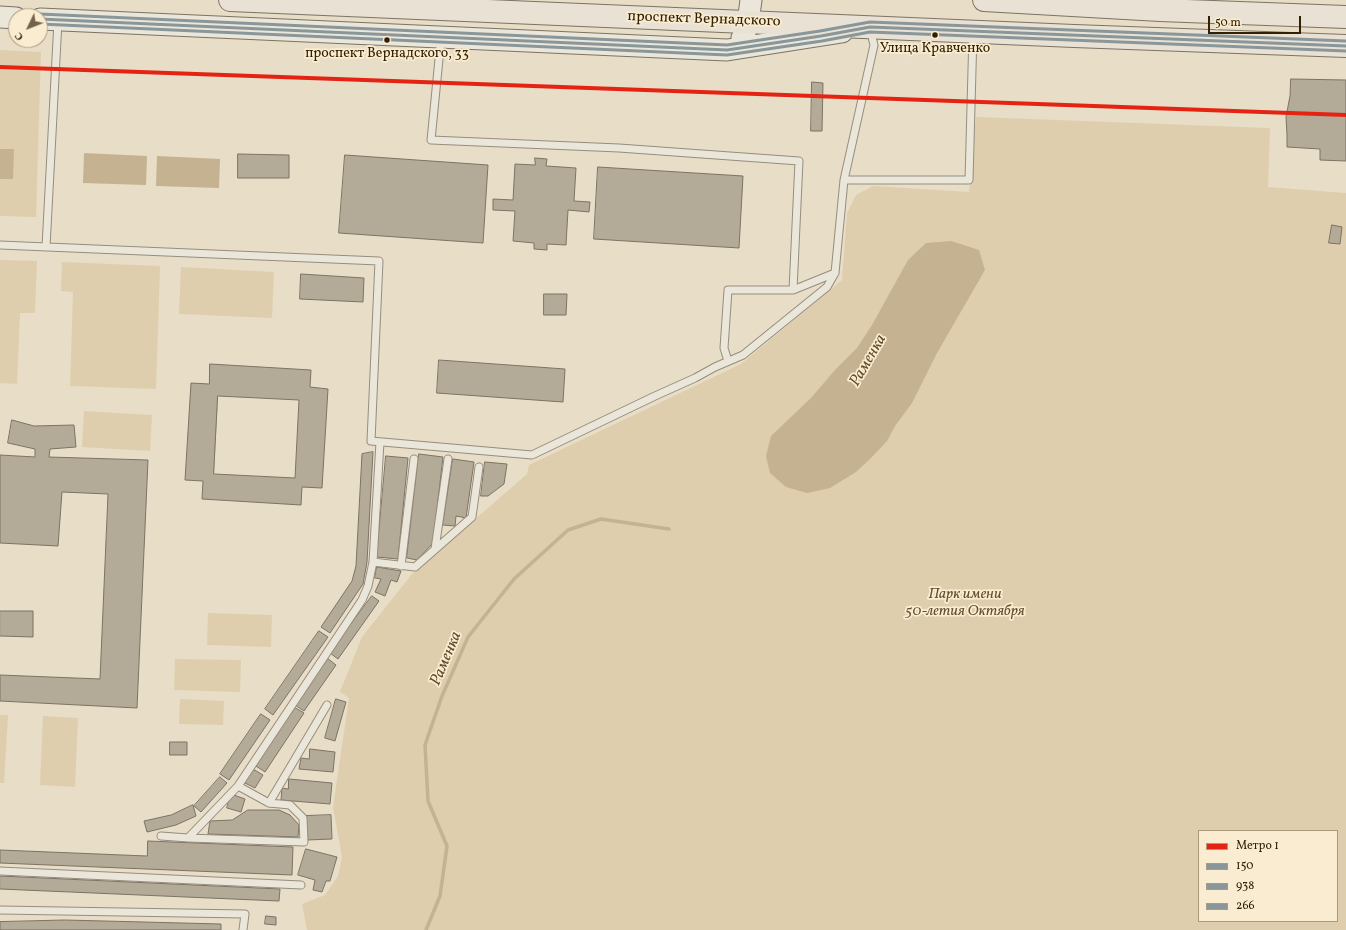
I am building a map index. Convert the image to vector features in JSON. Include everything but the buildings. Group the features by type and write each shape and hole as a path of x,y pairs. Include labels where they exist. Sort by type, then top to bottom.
{"main road":[{"name":"проспект Вернадского","path":"230,0 1346,46"},
{"path":"984,0 1064,2 1346,17"}],"street":[{"path":"727,50 738,42 745,34 751,0"},
{"path":"49,20 727,50 870,27"}],"lane":[{"path":"46,247 49,20"},
{"path":"0,245 379,261 371,441 532,455 743,355 827,286 835,273 844,180 874,45 870,27"},
{"path":"844,180 969,180 973,31"},
{"path":"441,37 431,140 619,148 799,161 793,290"},
{"path":"728,361 724,348 728,290 793,290 835,273"},
{"path":"188,838 238,786 362,600 368,586 372,562 380,442"},
{"path":"401,566 414,459"},
{"path":"435,549 448,459"},
{"path":"372,562 415,567 472,517 479,467"},
{"path":"269,803 327,705"},
{"path":"161,836 304,842 303,818 290,805 269,803 238,786"},
{"path":"0,870 301,885"},
{"path":"0,910 245,914 244,930"}],"green space":[{"path":"0,50 41,52 36,217 0,216"},
{"name":"Парк имени 50-летия Октября","path":"976,117 1270,128 1268,187 1346,193 1346,930 307,930 302,904 325,895 338,876 342,857 333,807 349,698 340,692 362,637 412,574 527,474 529,465 741,364 842,280 847,213 856,195 873,186 969,192"},
{"path":"0,260 37,261 35,313 20,313 17,384 0,383"},
{"path":"62,262 160,266 156,389 70,386 73,292 61,291"},
{"path":"181,267 274,272 272,318 179,314"},
{"path":"84,411 152,415 150,451 82,447"},
{"path":"208,613 272,615 271,647 207,645"},
{"path":"175,659 241,660 240,692 174,690"},
{"path":"180,699 224,701 223,725 179,724"},
{"path":"0,715 8,715 4,783 0,783"},
{"path":"43,716 78,718 75,787 40,785"}],"water":[{"path":"0,149 14,149 13,179 0,179"},
{"path":"84,153 147,156 146,185 83,183"},
{"path":"157,156 220,159 219,188 156,186"},
{"path":"951,241 979,250 985,270 937,353 912,403 895,426 887,441 856,472 830,488 807,493 786,487 770,473 766,456 771,436 811,398 835,370 857,348 872,325 908,260 926,243"}],"waterway":[{"name":"Раменка","path":"426,930 440,896 447,846 428,801 425,745 442,696 468,637 514,579 568,530 601,519 669,529"}],"metro line":[{"name":"1","path":"0,67 1346,115"}],"transit line":[{"name":"266","path":"48,14 727,45 870,22 1346,41"},
{"name":"150","path":"48,19 727,50 870,27 1346,46"},
{"name":"938","path":"48,24 727,55 822,41 870,32 1346,51"}],"place":[{"name":"Улица Кравченко","path":"935,35"},
{"name":"проспект Вернадского, 33","path":"387,40"}]}
